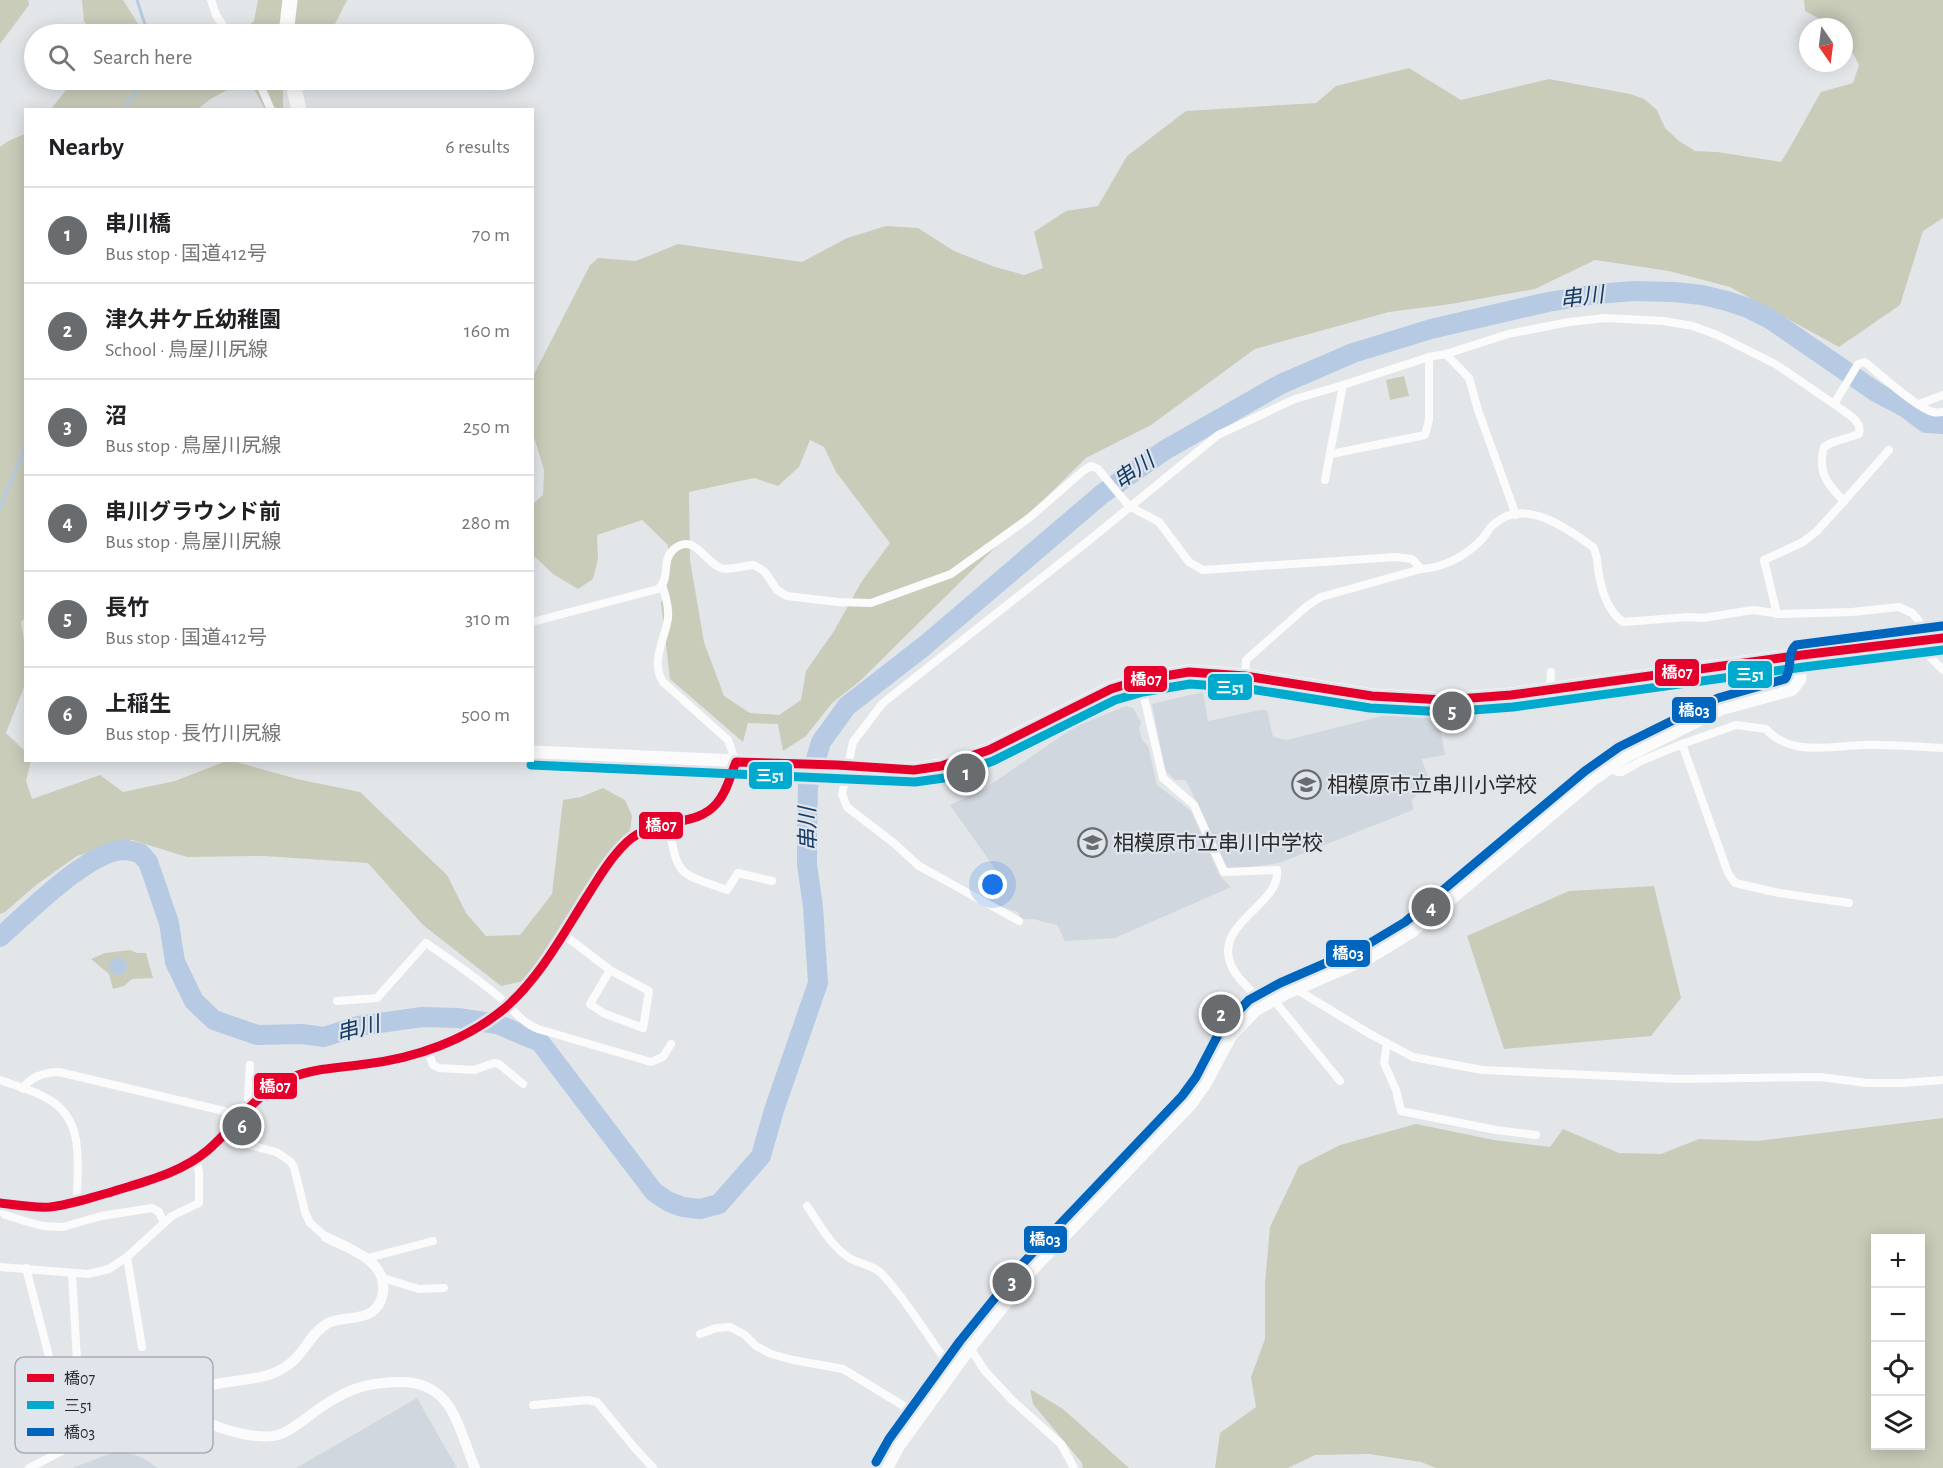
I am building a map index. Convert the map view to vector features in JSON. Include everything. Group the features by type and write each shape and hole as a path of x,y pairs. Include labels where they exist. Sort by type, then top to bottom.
{"highway":[{"path":"287,24 290,0"},
{"path":"294,90 299,108"},
{"path":"534,753 914,770 941,766 998,746 1111,689 1140,680 1189,672 1245,676 1372,696 1427,700 1472,699 1943,638"}],"main road":[{"path":"887,1468 896,1450 920,1416 970,1348 1033,1269 1186,1109 1206,1083 1231,1035 1245,1019 1268,1002 1371,957 1412,932 1611,767 1644,747 1722,710 1792,690 1800,680 1802,655"},
{"path":"0,1203 40,1207 77,1201 160,1177 196,1159 208,1150 245,1110 272,1088 297,1076 397,1059 433,1049 474,1030 506,1006 534,975 622,847 646,830 696,818 712,808 722,796 736,762"}],"street":[{"path":"211,0 222,24"},
{"path":"262,90 270,108"},
{"path":"1019,921 919,866 895,844 847,807 842,794 842,766 853,742 882,705 1128,504 1218,435 1295,399 1508,334 1569,322 1605,318 1664,321 1693,326 1717,335 1777,365 1836,402 1858,423 1859,434 1824,447 1820,461 1827,483 1844,501"},
{"path":"1446,354 1469,378 1478,410 1516,514"},
{"path":"1331,454 1425,435 1429,420 1429,357"},
{"path":"1836,402 1858,364 1865,362 1919,404 1933,412 1943,412"},
{"path":"1324,480 1343,385"},
{"path":"1919,404 1943,395"},
{"path":"1778,614 1764,560 1810,537 1817,531 1889,450"},
{"path":"736,762 728,740 660,677 657,661 668,611 662,585 667,558 672,550 686,545 698,548 710,561 722,569 754,565 765,572 777,590 787,596 871,603 951,574 1029,518 1083,471 1092,466 1098,469 1128,504 1159,522 1189,562 1203,570 1396,557 1412,559 1421,569"},
{"path":"1245,676 1246,660 1307,606 1321,597 1421,569 1432,568 1459,557 1483,538 1495,523 1516,514 1535,514 1558,524 1593,547 1596,551 1599,578 1605,595 1615,615 1623,622 1703,618 1753,610 1778,614 1852,612 1899,607 1912,613 1919,621 1930,658 1943,670"},
{"path":"534,621 645,593 662,585"},
{"path":"1550,689 1551,672"},
{"path":"1140,680 1163,778 1194,805 1224,872 1277,870 1278,876 1271,890 1236,929 1228,946 1229,962 1235,974 1268,1002 1340,1081"},
{"path":"1611,767 1617,772 1622,772 1641,761 1682,744 1737,725 1766,729 1773,737 1785,744 1826,749 1863,745 1943,748"},
{"path":"1682,744 1728,873 1735,883 1779,893 1849,903"},
{"path":"668,824 675,859 682,872 688,876 727,890 738,873 772,881"},
{"path":"563,934 610,970 649,991 643,1028 603,1013 590,1005 610,970"},
{"path":"337,1001 377,998 426,943 475,976 530,1026 651,1062 663,1057 671,1044"},
{"path":"1296,989 1413,1057 1482,1070 1678,1079 1820,1077 1867,1083 1943,1080"},
{"path":"1387,1042 1384,1063 1396,1090 1401,1111 1496,1130 1536,1135"},
{"path":"433,1049 433,1065 439,1068 474,1070 494,1063 499,1064 523,1084"},
{"path":"23,1089 26,1083 44,1074 59,1072 245,1110 250,1065"},
{"path":"0,1080 50,1099 70,1119 77,1139 77,1201"},
{"path":"213,1386 255,1379 270,1374 295,1360 322,1327 329,1323 369,1314 380,1305 383,1278 368,1258 326,1238 310,1223 294,1167 290,1161 276,1152 242,1143 226,1130"},
{"path":"0,1267 88,1274 109,1269 127,1257 172,1216 199,1203 200,1172 196,1159"},
{"path":"807,1206 841,1252 880,1273 904,1301 954,1371"},
{"path":"0,1209 4,1215 28,1222 63,1227 101,1216 152,1208 159,1212 164,1223"},
{"path":"368,1258 433,1241"},
{"path":"127,1257 142,1347"},
{"path":"26,1268 49,1357"},
{"path":"72,1273 77,1357"},
{"path":"383,1278 419,1289 444,1288"},
{"path":"700,1334 716,1328 730,1327 771,1354 843,1369 920,1416"},
{"path":"970,1348 985,1371 1012,1400 1061,1444 1074,1468"},
{"path":"213,1424 223,1429 273,1436 289,1430 336,1397 360,1386 381,1382 417,1383 435,1392 446,1402 475,1468"},
{"path":"533,1405 588,1400 597,1402 653,1468"},
{"path":"29,1468 58,1453"}],"shaded area":[{"name":"相模原市立串川小学校","path":"1203,692 1208,721 1267,710 1273,737 1286,740 1390,714 1419,718 1423,715 1438,716 1445,755 1422,759 1427,775 1423,789 1412,800 1413,810 1279,863 1228,870 1186,780 1175,780 1165,770 1152,704"},
{"name":"相模原市立串川中学校","path":"1126,706 1133,708 1141,722 1139,729 1142,740 1148,746 1157,785 1191,811 1220,876 1231,887 1115,938 1065,941 1057,925 1033,919 1020,919 1018,912 996,905 985,897 1003,880 950,805 984,789 1076,726"},
{"path":"417,1398 457,1468 296,1468"},
{"path":"112,1453 129,1453 143,1458 158,1468 72,1468"}],"green space":[{"path":"0,0 28,0 29,5 0,44"},
{"path":"82,0 123,0 138,24 86,24"},
{"path":"258,0 347,0 335,24 250,24 254,21"},
{"path":"1804,0 1943,0 1943,218 1923,231 1900,305 1839,347 1730,287 1669,271 1595,260 1535,289 1389,312 1255,349 1151,425 1086,458 860,681 832,703 806,736 783,751 778,724 748,723 743,742 670,679 661,603 668,581 668,545 642,520 597,535 598,559 593,579 578,589 553,574 534,556 534,503 543,495 544,470 534,437 534,374 590,265 598,258 636,261 678,244 802,262 847,238 886,226 918,228 954,251 995,267 1024,275 1043,268 1034,232 1066,211 1098,206 1127,156 1186,111 1316,103 1336,86 1409,68 1461,100 1549,79 1630,94 1644,99 1657,110 1665,128 1695,151 1781,162 1821,92 1853,83 1859,65 1853,53 1853,18 1818,18 1805,11","holes":["810,440 824,447 836,472 890,543 862,581 834,631 806,671 801,700 779,715 750,713 724,696 704,642 690,560 689,492 754,478 778,486 799,467"]},
{"path":"66,90 227,90 199,108 52,108"},
{"path":"255,90 283,90 283,108 264,108"},
{"path":"24,134 24,619 21,622 24,642 24,687 6,733 24,750 24,762 31,762 26,781 32,799 100,775 123,792 175,781 224,762 236,762 297,779 360,792 447,875 466,913 486,936 520,935 552,894 563,800 581,797 603,788 625,800 632,816 629,838 568,925 524,981 501,986 423,925 368,863 264,856 187,857 132,840 77,856 0,914 0,147"},
{"path":"1404,376 1409,396 1390,400 1386,380"},
{"path":"1654,886 1681,998 1651,1036 1504,1049 1467,936 1569,891"},
{"path":"130,950 146,953 153,978 132,979 124,986 113,989 109,974 91,959 105,953"},
{"path":"1943,1118 1943,1468 1436,1468 1421,1462 1369,1454 1315,1455 1288,1468 1215,1468 1220,1433 1256,1407 1251,1377 1265,1339 1265,1283 1270,1227 1299,1166 1340,1145 1416,1124 1494,1140 1550,1147 1563,1129 1619,1153 1661,1154 1699,1139 1757,1141"},
{"path":"1030,1389 1063,1409 1129,1468 1083,1468 1082,1463 1033,1404"}],"water":[{"path":"118,957 124,960 127,966 124,972 118,975 112,972 109,966 112,960"}],"waterway":[{"path":"137,0 145,24"},
{"path":"125,108 136,90"},
{"name":"串川","path":"0,937 58,886 92,861 122,850 140,853 148,862 169,923 175,962 194,1001 214,1020 257,1035 302,1034 324,1037 358,1026 422,1017 458,1018 497,1024 540,1042 654,1192 669,1202 683,1207 700,1209 719,1204 761,1156 774,1110 818,983 813,907 807,864 807,833 808,786 821,742 847,706 923,647 1102,494 1165,450 1281,384 1353,353 1431,329 1548,302 1634,291 1702,295 1748,308 1770,319 1876,392 1906,408 1926,423 1943,424"},
{"path":"0,508 24,450"}],"transit line":[{"name":"橋03","path":"876,1462 889,1439 960,1341 1024,1262 1182,1096 1196,1077 1221,1029 1249,1000 1280,983 1365,946 1405,922 1585,771 1619,747 1718,698 1785,679 1789,671 1791,653 1796,645 1942,626"},
{"name":"橋07","path":"0,1203 38,1207 57,1206 160,1176 185,1165 208,1150 266,1092 290,1078 318,1070 385,1061 422,1052 474,1029 505,1008 529,983 550,956 605,869 621,848 638,834 662,825 687,820 708,811 723,794 736,762 914,770 941,766 989,750 1111,689 1140,680 1189,672 1245,676 1372,696 1445,700 1511,695 1943,638"},
{"name":"三51","path":"531,765 915,782 944,778 993,761 1115,700 1143,692 1190,684 1244,688 1370,708 1446,712 1513,707 1943,650"}],"place":[{"name":"長竹","path":"1452,711"},
{"name":"串川橋","path":"966,773"},
{"name":"相模原市立串川小学校","path":"1306,785"},
{"name":"相模原市立串川中学校","path":"1092,843"},
{"name":"串川グラウンド前","path":"1431,907"},
{"name":"津久井ケ丘幼稚園","path":"1221,1014"},
{"name":"上稲生","path":"242,1126"},
{"name":"沼","path":"1012,1282"}]}
